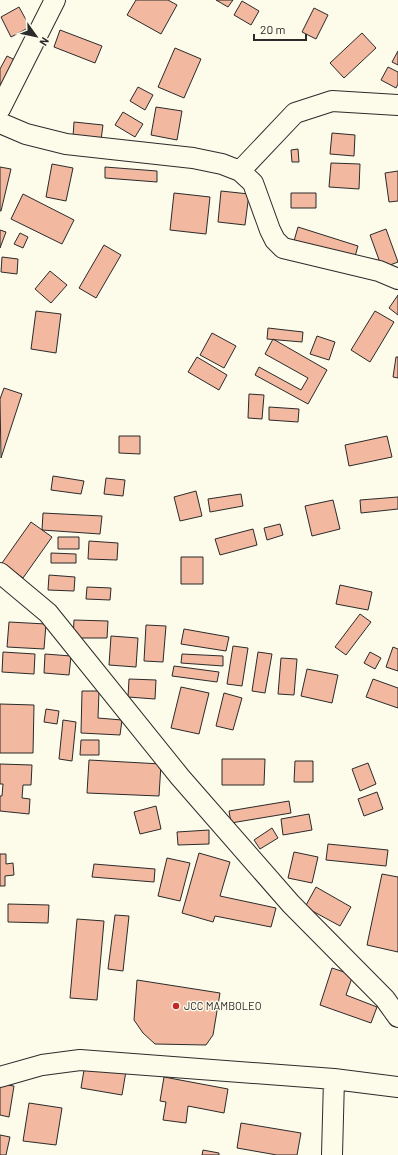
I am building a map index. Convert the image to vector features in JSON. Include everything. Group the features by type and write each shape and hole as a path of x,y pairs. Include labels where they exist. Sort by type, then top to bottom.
{"street":[{"path":"0,109 55,0"},
{"path":"240,171 295,113 332,101 398,105"},
{"path":"0,123 26,134 66,144 193,158 222,164 240,171 253,183 270,230 275,240 283,248 379,271 398,279"},
{"path":"0,573 48,614 180,777 291,904 385,999 398,1017"},
{"path":"0,1077 42,1065 80,1060 155,1067 334,1079 398,1087"},
{"path":"332,1155 334,1079"}],"building":[{"path":"136,0 168,0 177,5 161,34 127,15"},
{"path":"216,0 233,0 228,7"},
{"path":"242,1 259,11 251,25 234,15"},
{"path":"19,7 30,27 11,37 1,17"},
{"path":"314,8 328,15 316,39 302,32"},
{"path":"60,30 102,46 95,63 54,47"},
{"path":"362,33 376,48 344,78 330,63"},
{"path":"175,48 201,59 184,98 158,87"},
{"path":"398,51 398,65 392,62"},
{"path":"7,56 17,61 0,94 0,69"},
{"path":"388,67 398,72 398,84 396,88 381,80"},
{"path":"138,87 153,95 145,110 130,101"},
{"path":"156,107 182,111 177,140 151,135"},
{"path":"123,112 143,124 135,137 115,125"},
{"path":"74,122 103,125 101,140 73,137"},
{"path":"332,133 355,135 354,156 330,154"},
{"path":"298,149 299,162 292,162 291,150"},
{"path":"331,163 360,164 359,189 329,187"},
{"path":"52,164 73,168 66,201 46,197"},
{"path":"0,167 11,169 1,211 0,211"},
{"path":"105,167 157,171 157,182 105,178"},
{"path":"398,171 398,201 389,202 385,173"},
{"path":"221,191 249,194 245,225 218,222"},
{"path":"174,193 210,197 206,234 170,230"},
{"path":"291,193 316,193 316,208 291,208"},
{"path":"23,194 74,220 62,244 11,219"},
{"path":"298,227 358,246 354,260 294,241"},
{"path":"386,229 398,262 382,268 370,235"},
{"path":"0,230 6,232 0,248"},
{"path":"20,233 28,237 23,248 14,244"},
{"path":"104,245 121,255 96,298 79,288"},
{"path":"2,257 18,259 17,274 1,272"},
{"path":"50,271 67,285 51,303 35,289"},
{"path":"398,295 398,315 389,308"},
{"path":"36,311 61,314 56,353 31,349"},
{"path":"375,311 394,322 370,362 351,350"},
{"path":"268,328 303,332 302,342 267,339"},
{"path":"212,333 236,346 224,368 200,355"},
{"path":"317,336 335,342 329,360 310,354"},
{"path":"273,339 327,370 308,404 255,375 259,367 301,390 308,378 265,354"},
{"path":"197,357 227,375 219,390 188,372"},
{"path":"396,357 398,357 398,378 393,377"},
{"path":"4,388 22,394 1,458 0,399"},
{"path":"249,394 264,395 262,419 248,418"},
{"path":"269,407 299,409 298,422 269,420"},
{"path":"119,436 140,436 140,454 119,453"},
{"path":"387,436 392,457 349,466 345,445"},
{"path":"53,476 84,481 81,494 51,490"},
{"path":"106,478 125,480 123,496 104,494"},
{"path":"196,491 202,516 180,521 174,497"},
{"path":"241,494 243,506 210,512 208,499"},
{"path":"398,497 398,509 361,513 360,500"},
{"path":"333,500 340,529 312,536 305,506"},
{"path":"43,513 102,516 100,534 42,530"},
{"path":"31,522 52,537 23,578 2,563"},
{"path":"280,524 283,535 267,540 264,528"},
{"path":"253,529 257,545 220,555 215,539"},
{"path":"58,537 79,537 79,549 58,549"},
{"path":"89,541 118,543 117,560 88,559"},
{"path":"51,553 76,554 76,563 51,563"},
{"path":"181,557 203,557 203,584 181,584"},
{"path":"49,575 75,577 74,591 48,590"},
{"path":"340,585 372,592 368,610 336,604"},
{"path":"87,587 111,588 110,600 86,599"},
{"path":"360,614 371,622 346,655 335,647"},
{"path":"74,620 108,621 107,638 73,638"},
{"path":"9,622 46,624 44,649 7,647"},
{"path":"146,625 166,626 163,662 144,661"},
{"path":"184,629 229,637 226,651 181,644"},
{"path":"111,636 138,638 136,667 109,665"},
{"path":"233,646 248,648 242,686 227,684"},
{"path":"393,647 398,649 398,671 386,667"},
{"path":"3,652 35,654 34,674 2,672"},
{"path":"258,652 272,654 265,693 252,691"},
{"path":"370,652 381,658 375,669 364,663"},
{"path":"45,654 71,656 69,675 44,673"},
{"path":"182,654 223,656 223,666 181,663"},
{"path":"281,658 297,659 294,695 278,694"},
{"path":"174,666 219,672 217,682 172,676"},
{"path":"307,669 338,675 332,703 301,696"},
{"path":"129,679 156,680 155,699 128,697"},
{"path":"373,679 398,688 398,708 366,697"},
{"path":"181,687 209,693 199,734 171,728"},
{"path":"82,691 99,691 98,718 122,720 120,735 81,733"},
{"path":"224,693 242,698 233,730 216,726"},
{"path":"0,704 34,705 33,753 0,753"},
{"path":"46,709 59,711 57,724 44,722"},
{"path":"63,720 76,722 72,761 59,759"},
{"path":"81,740 99,740 99,755 80,755"},
{"path":"222,759 265,759 264,785 222,785"},
{"path":"89,760 161,764 159,796 87,793"},
{"path":"295,761 313,761 313,782 294,782"},
{"path":"368,763 376,784 360,791 352,769"},
{"path":"0,764 32,765 31,785 23,785 22,798 30,799 29,814 0,811 0,796 2,796 3,784 0,784"},
{"path":"377,792 383,809 364,816 358,799"},
{"path":"289,801 291,813 231,823 229,811"},
{"path":"156,806 161,829 140,834 134,812"},
{"path":"309,814 312,830 283,835 281,819"},
{"path":"272,828 278,838 260,849 254,840"},
{"path":"209,830 209,844 178,845 177,832"},
{"path":"328,844 388,850 386,866 326,860"},
{"path":"294,852 318,857 312,883 288,878"},
{"path":"199,853 230,862 220,896 276,908 271,927 215,916 213,922 182,913"},
{"path":"0,854 6,854 6,864 13,863 14,875 5,876 5,886 0,886"},
{"path":"167,858 190,863 180,901 158,896"},
{"path":"94,864 155,869 154,882 92,877"},
{"path":"382,874 398,877 398,952 367,945"},
{"path":"316,887 351,907 340,926 305,907"},
{"path":"8,904 49,905 48,923 8,922"},
{"path":"115,915 129,916 123,971 108,969"},
{"path":"77,919 104,921 97,1000 70,998"},
{"path":"332,968 353,975 346,995 377,1007 371,1023 320,1005"},
{"name":"JCC MAMBOLEO","path":"137,980 220,993 213,1035 206,1045 155,1044 143,1033 134,1020"},
{"path":"85,1064 126,1071 122,1095 81,1088"},
{"path":"164,1077 228,1089 224,1113 188,1106 186,1123 163,1120 166,1102 160,1101"},
{"path":"0,1084 14,1086 9,1117 0,1115"},
{"path":"29,1103 62,1108 56,1145 23,1141"},
{"path":"241,1123 301,1133 297,1155 277,1155 237,1148"},
{"path":"0,1135 10,1137 6,1155 0,1155"},
{"path":"203,1150 219,1153 219,1155 202,1155"}],"place":[{"name":"JCC MAMBOLEO","path":"176,1006"}]}
